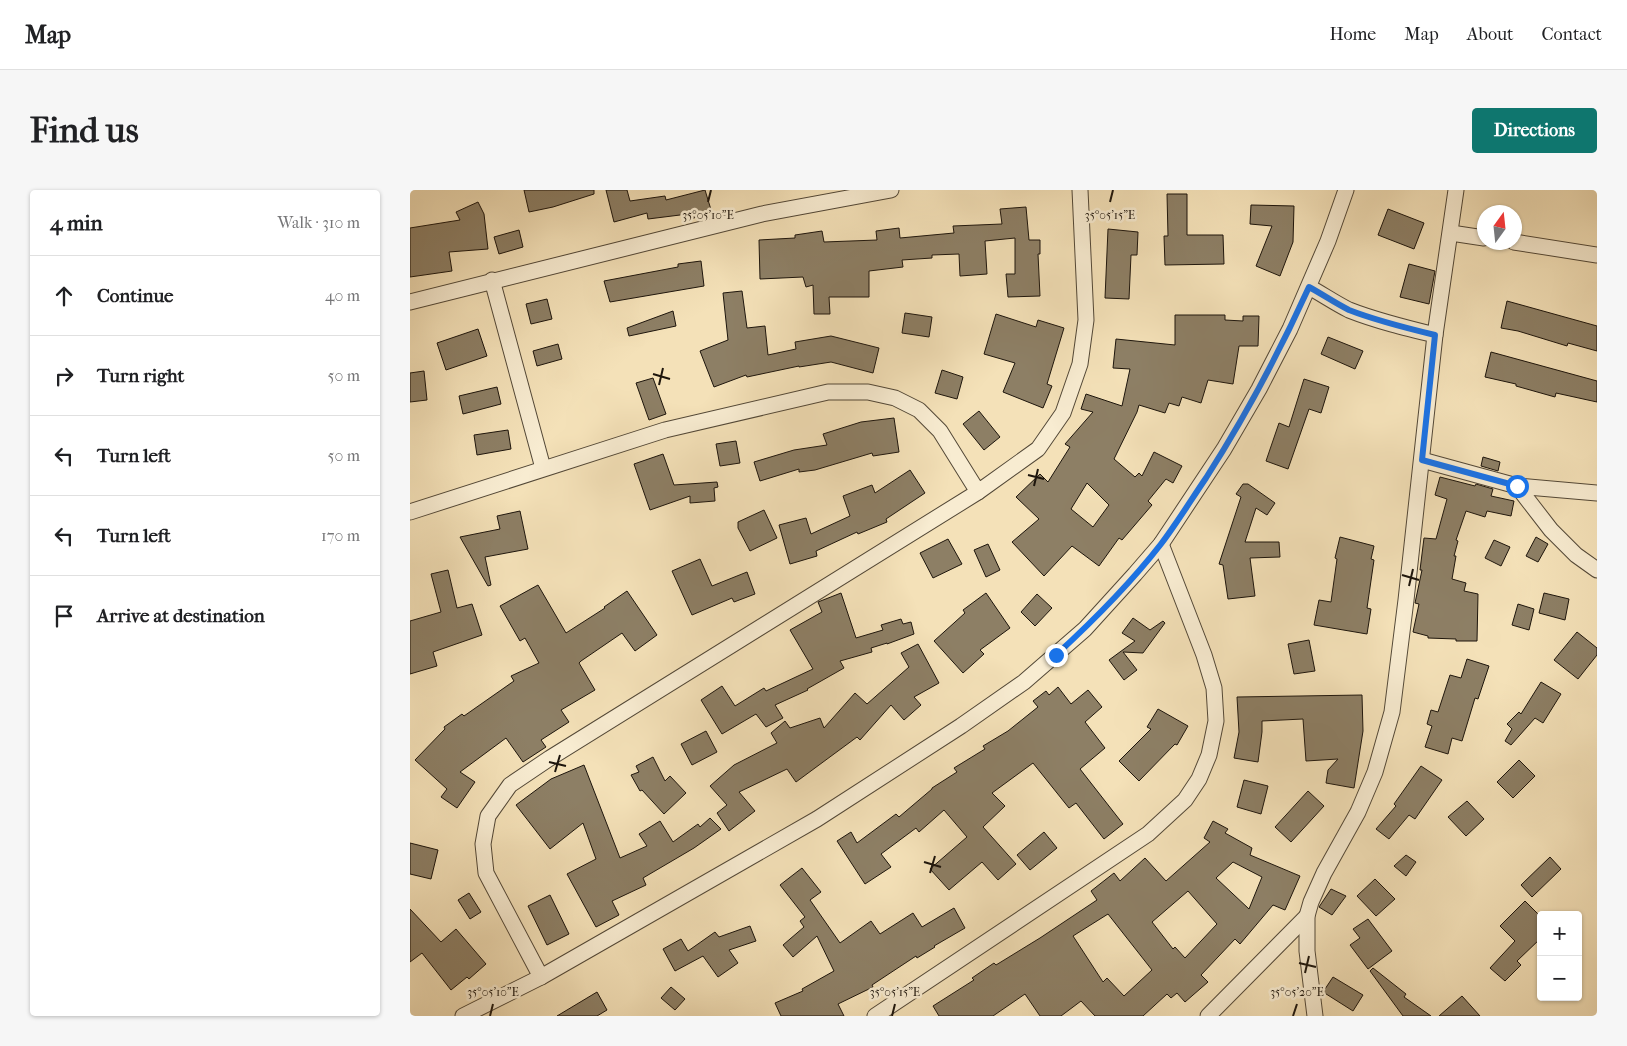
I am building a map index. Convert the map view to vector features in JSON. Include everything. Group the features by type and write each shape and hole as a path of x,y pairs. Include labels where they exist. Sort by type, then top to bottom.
{"street":[{"path":"410,302 762,214 891,190"},
{"path":"541,977 486,873 483,844 488,816 510,785 558,752 978,492 1038,449 1062,413 1080,364 1086,320 1080,190"},
{"path":"463,1016 541,977 817,819 961,726 1024,682 1084,629 1161,544 1224,448 1277,354 1309,287 1346,190"},
{"path":"1315,1016 1307,951 1307,916 1311,902 1324,874 1358,812 1375,772 1386,739 1392,712 1435,335 1456,190"},
{"path":"1451,233 1477,237"},
{"path":"1522,243 1597,255"},
{"path":"492,280 543,468"},
{"path":"1309,287 1348,309 1388,324 1435,335"},
{"path":"410,512 666,430 828,392 868,392 895,398 918,410 940,431 978,492"},
{"path":"1422,460 1517,486 1597,493"},
{"path":"1517,486 1551,530 1576,555 1597,570"},
{"path":"875,1016 1148,834 1185,800 1199,779 1208,755 1216,721 1214,688 1204,655 1161,544"},
{"path":"1208,1016 1307,916"}],"building":[{"path":"524,190 594,190 594,194 553,207 529,212"},
{"path":"606,190 627,190 630,201 665,196 666,200 705,190 712,213 690,219 688,214 648,219 647,213 614,222"},
{"path":"1167,194 1187,194 1187,235 1223,235 1224,264 1165,265 1164,236 1168,236"},
{"path":"478,202 484,214 488,249 449,252 452,271 410,277 410,228 460,220 456,212"},
{"path":"1251,205 1294,206 1293,242 1280,276 1256,266 1272,226 1250,224"},
{"path":"1026,207 1029,240 1040,240 1040,254 1038,254 1040,296 1008,297 1006,274 1015,274 1015,238 985,241 987,274 960,276 959,254 932,255 932,258 902,260 903,267 869,271 869,297 829,297 830,314 814,314 813,285 806,287 803,277 760,279 759,240 795,238 795,235 822,231 824,242 877,240 876,231 899,228 900,238 954,233 953,226 1002,224 1000,209"},
{"path":"1388,209 1424,223 1414,249 1378,235"},
{"path":"1108,229 1138,232 1137,255 1131,255 1129,299 1105,298"},
{"path":"519,230 523,247 499,254 494,237"},
{"path":"701,261 704,286 610,302 604,281 678,267 678,264"},
{"path":"1409,264 1435,271 1429,304 1400,297"},
{"path":"742,291 747,328 765,326 768,355 796,349 795,342 831,336 879,348 873,373 831,362 799,366 747,377 746,375 714,387 700,351 728,340 723,293"},
{"path":"547,299 552,319 531,324 526,304"},
{"path":"1507,301 1597,326 1597,351 1568,343 1567,346 1518,331 1501,328"},
{"path":"673,311 676,326 629,336 627,328"},
{"path":"905,313 932,317 929,337 902,333"},
{"path":"996,314 1036,327 1038,320 1064,328 1047,384 1052,386 1043,408 1003,392 1015,363 984,354"},
{"path":"1175,315 1225,315 1225,320 1243,321 1243,316 1259,316 1258,346 1239,346 1233,384 1208,380 1201,403 1182,397 1179,406 1169,403 1165,413 1139,405 1114,459 1135,477 1139,473 1142,476 1154,452 1182,466 1173,483 1166,479 1148,501 1152,505 1122,540 1119,538 1099,566 1072,546 1044,576 1012,542 1039,519 1016,497 1040,474 1048,482 1070,447 1065,444 1093,412 1081,409 1086,394 1122,406 1130,369 1113,368 1116,339 1175,345","holes":["1087,483 1109,505 1093,527 1071,509"]},
{"path":"478,329 487,356 446,370 437,343"},
{"path":"1328,337 1363,351 1355,369 1321,354"},
{"path":"558,344 562,359 537,366 533,351"},
{"path":"1491,352 1597,381 1597,402 1556,393 1555,397 1516,386 1516,384 1485,377"},
{"path":"942,370 963,377 957,399 935,393"},
{"path":"424,371 427,400 410,402 410,373"},
{"path":"653,378 666,414 649,420 636,383"},
{"path":"1304,379 1329,387 1321,413 1309,409 1288,469 1266,461 1279,423 1289,427"},
{"path":"497,387 501,404 463,414 459,396"},
{"path":"979,411 1000,437 984,450 963,424"},
{"path":"894,418 899,452 873,456 872,453 815,470 799,472 799,469 760,481 754,462 794,450 827,445 823,434 861,422"},
{"path":"508,430 511,449 477,455 474,435"},
{"path":"736,441 740,463 720,466 716,444"},
{"path":"663,454 674,485 717,482 718,487 714,488 715,501 690,503 690,496 650,510 634,464"},
{"path":"1483,457 1500,462 1498,471 1481,466"},
{"path":"910,470 925,493 886,519 887,522 858,534 857,532 816,551 817,556 790,564 779,525 806,518 811,534 850,516 843,496 872,485 875,493"},
{"path":"1440,477 1493,489 1491,496 1514,501 1511,516 1487,511 1485,517 1466,511 1456,540 1458,541 1454,556 1456,556 1452,579 1466,583 1464,591 1478,594 1477,641 1428,638 1428,636 1413,632 1419,604 1415,603 1422,570 1420,570 1424,538 1436,539 1447,499 1435,495"},
{"path":"1243,484 1248,484 1275,503 1267,515 1256,508 1245,542 1279,542 1280,557 1250,558 1255,596 1228,599 1223,565 1219,564 1241,497 1236,494"},
{"path":"764,510 777,538 750,551 738,528 738,522"},
{"path":"520,511 528,549 485,557 491,585 488,586 460,537 500,529 497,516"},
{"path":"1340,537 1374,546 1371,559 1374,560 1367,608 1371,609 1367,634 1314,625 1319,600 1331,602 1337,559 1335,558"},
{"path":"1536,537 1548,544 1538,562 1526,556"},
{"path":"948,539 962,564 933,578 920,553"},
{"path":"1494,540 1510,547 1501,566 1485,558"},
{"path":"988,544 1000,570 986,577 974,550"},
{"path":"700,559 712,586 747,572 755,594 734,602 732,598 692,615 672,571"},
{"path":"448,570 457,608 472,604 482,635 433,652 437,666 410,674 410,621 441,612 431,574"},
{"path":"538,585 566,633 605,608 627,591 657,635 635,651 622,633 581,661 579,663 595,690 561,710 569,722 541,740 546,747 523,762 506,738 460,772 475,782 457,808 441,797 447,789 415,760 445,729 444,727 462,714 464,716 514,681 511,676 539,663 525,638 520,641 500,606"},
{"path":"841,593 856,638 883,630 881,625 901,619 903,624 911,622 914,634 871,648 872,652 840,661 844,668 808,690 775,705 783,718 766,727 756,714 722,734 701,700 722,686 735,706 764,688 766,691 813,669 790,630 822,612 818,602"},
{"path":"986,593 1010,628 980,650 984,654 963,673 934,641 965,613 963,610"},
{"path":"1544,593 1569,599 1565,620 1539,613"},
{"path":"1037,594 1052,608 1035,626 1021,612"},
{"path":"1518,604 1534,609 1529,630 1512,625"},
{"path":"1133,618 1150,630 1163,621 1165,623 1143,653 1123,652 1137,670 1124,680 1109,660 1135,641 1122,633"},
{"path":"1577,632 1597,648 1597,655 1578,679 1554,660"},
{"path":"1309,640 1315,671 1294,674 1288,644"},
{"path":"918,644 939,683 914,697 921,705 904,720 891,705 860,740 857,737 796,782 787,769 739,792 755,811 729,831 717,813 727,805 710,786 734,765 777,743 771,733 785,721 790,728 820,718 824,728 855,693 867,704 909,667 901,653"},
{"path":"1467,659 1489,666 1478,699 1475,698 1462,741 1452,738 1448,754 1425,747 1432,726 1427,724 1431,710 1438,712 1450,675 1461,678"},
{"path":"1541,682 1561,694 1543,723 1535,718 1511,745 1505,741 1512,729 1507,724 1519,712 1521,714"},
{"path":"1058,687 1071,704 1088,690 1102,707 1085,722 1105,748 1080,769 1123,824 1104,839 1076,803 1069,808 1033,763 992,793 1005,806 983,827 1016,864 998,880 982,862 949,890 930,869 967,837 944,810 919,832 916,828 881,854 891,867 865,884 837,841 851,832 857,843 896,814 899,817 932,788 957,772 954,768 985,749 983,746 1008,731 1038,707 1033,701 1046,691 1049,695"},
{"path":"1362,695 1363,731 1354,788 1326,783 1328,770 1338,759 1306,761 1303,719 1262,721 1258,762 1234,758 1239,732 1237,697"},
{"path":"1158,709 1188,726 1177,745 1175,744 1139,781 1119,761 1151,729 1147,727"},
{"path":"706,731 717,752 692,765 681,744"},
{"path":"653,757 665,781 670,776 686,793 664,814 642,790 640,791 631,775 639,772 636,766"},
{"path":"1519,760 1535,776 1513,798 1497,782"},
{"path":"584,765 620,858 647,846 639,834 660,821 673,842 698,824 700,827 710,818 721,829 694,848 643,878 646,885 612,901 619,915 596,927 567,874 596,859 583,823 550,849 516,805 551,779"},
{"path":"1421,766 1442,780 1415,819 1409,815 1389,839 1376,829 1396,806 1394,804"},
{"path":"1244,780 1268,786 1261,814 1237,807"},
{"path":"1308,791 1324,806 1291,842 1275,827"},
{"path":"1467,801 1484,819 1466,836 1448,817"},
{"path":"1213,821 1228,829 1225,833 1252,848 1250,855 1300,876 1285,910 1273,905 1240,944 1235,939 1201,975 1208,982 1185,1002 1177,993 1171,998 1167,994 1143,1016 1095,1016 1081,1001 1061,1016 1040,1016 1025,994 993,1016 939,1016 933,1006 974,980 972,978 994,963 996,965 1097,900 1091,891 1114,873 1120,881 1145,858 1166,881 1210,842 1204,838","holes":["1233,862 1262,877 1249,909 1216,878","1188,891 1217,924 1185,958 1175,947 1173,949 1152,922","1108,914 1152,970 1124,996 1107,978 1103,982 1073,936"]},
{"path":"1044,832 1057,848 1030,870 1017,855"},
{"path":"410,843 438,850 431,879 410,874"},
{"path":"1406,855 1416,862 1406,876 1394,866"},
{"path":"1550,857 1561,869 1532,897 1521,885"},
{"path":"802,868 821,892 810,900 840,943 871,921 880,934 913,913 922,927 954,908 965,928 917,958 916,956 872,985 873,987 838,1004 844,1016 781,1016 775,1003 803,991 802,989 834,971 817,936 793,957 783,945 804,927 800,921 805,917 780,885"},
{"path":"1375,879 1395,899 1376,916 1357,896"},
{"path":"1331,889 1346,896 1332,915 1319,907"},
{"path":"469,893 481,912 470,919 458,900"},
{"path":"550,895 569,934 547,945 528,906"},
{"path":"1525,901 1537,913 1537,942 1517,961 1521,965 1505,981 1490,968 1515,941 1500,926"},
{"path":"410,909 441,942 456,929 486,964 469,979 467,977 451,990 422,953 410,962"},
{"path":"1368,919 1392,951 1368,969 1350,945 1360,938 1353,929"},
{"path":"750,926 756,941 729,950 738,963 718,977 703,956 675,971 663,949 681,939 688,951 715,932 719,937"},
{"path":"1373,968 1406,994 1404,997 1431,1016 1403,1016 1370,971"},
{"path":"1333,977 1363,995 1353,1011 1323,992"},
{"path":"671,987 685,999 675,1010 661,998"},
{"path":"597,992 607,1010 597,1016 557,1016"},
{"path":"1462,996 1480,1016 1439,1016"}],"route":[{"path":"1056,655 1084,629 1135,574 1161,544 1186,508 1259,389 1309,287 1348,309 1388,324 1435,335 1422,460 1517,486"}]}
